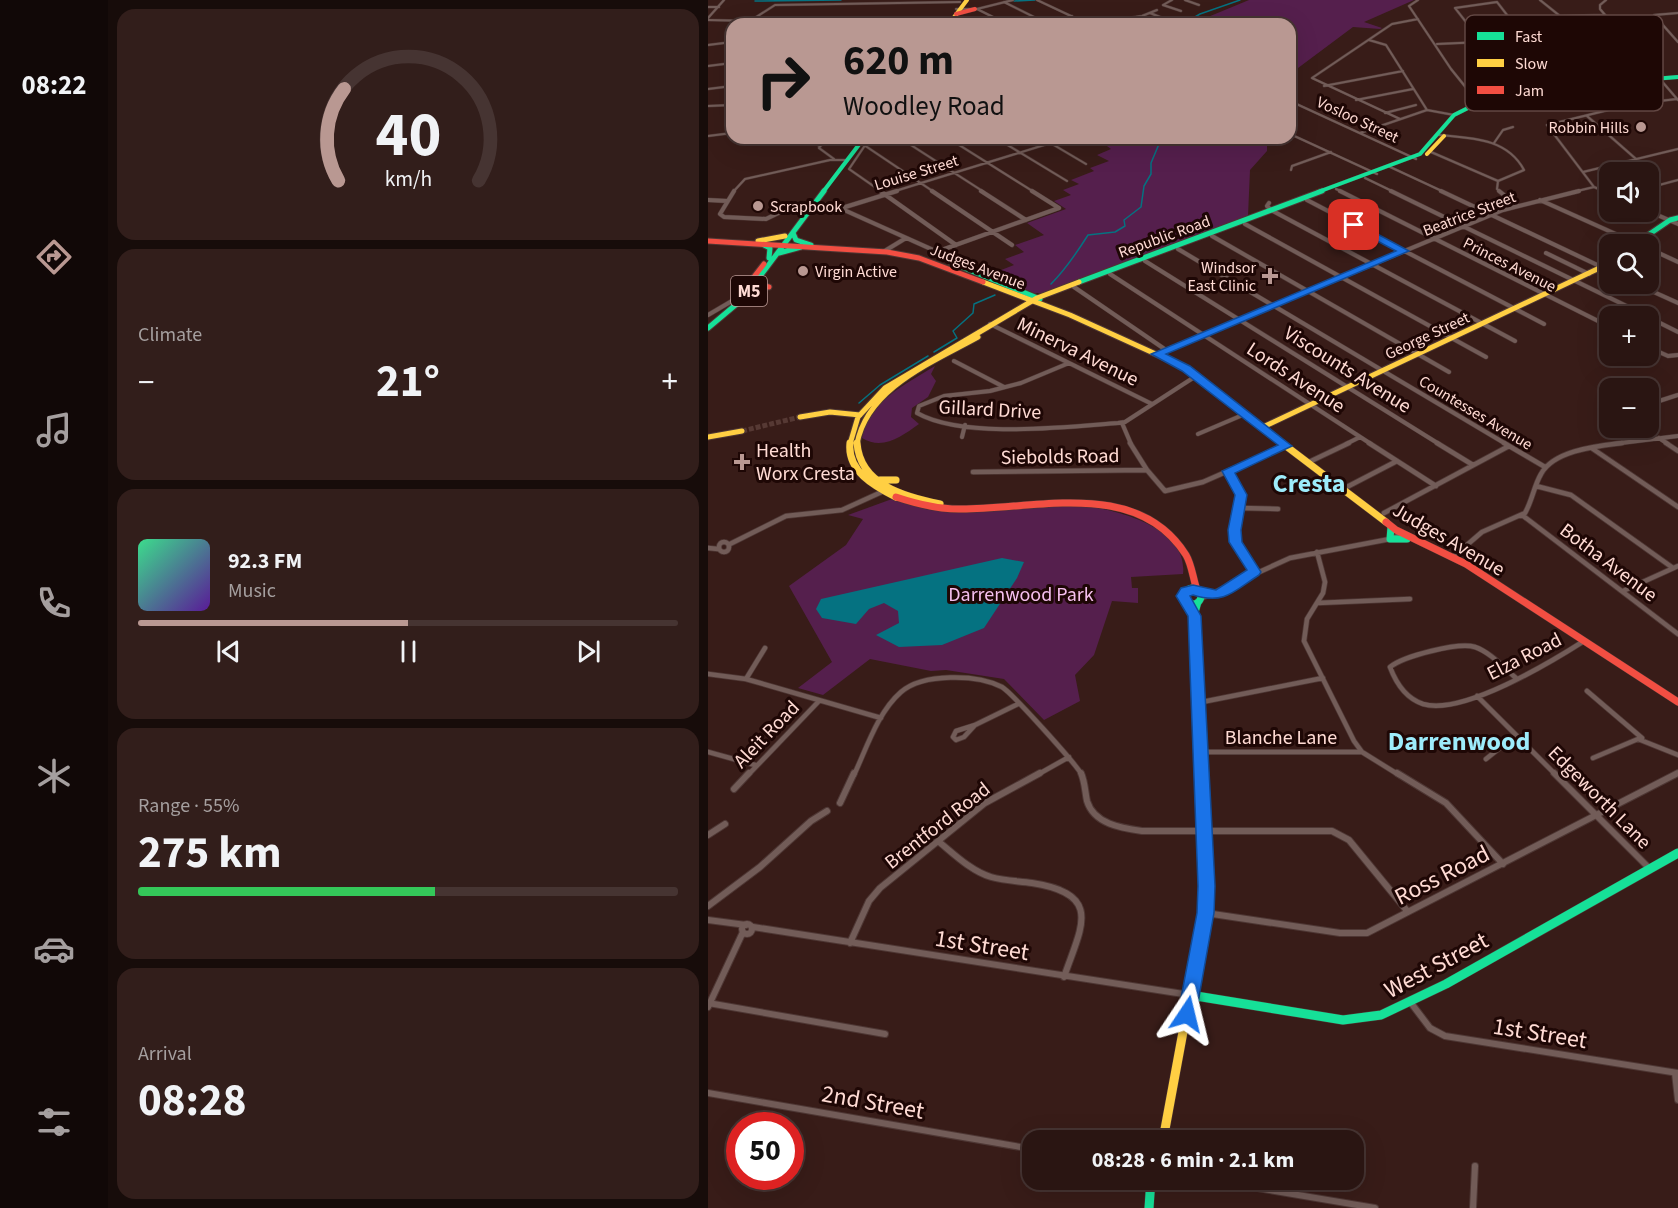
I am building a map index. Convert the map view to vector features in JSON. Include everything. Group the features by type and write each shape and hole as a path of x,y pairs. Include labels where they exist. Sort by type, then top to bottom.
{"main road":[{"path":"952,18 964,8"},
{"name":"Republic Road","path":"1663,79 1678,78"},
{"name":"Republic Road","path":"861,415 885,388 1036,300 1271,209 1431,152 1454,115 1465,111"},
{"name":"Republic Road","path":"1414,158 1427,150 1459,116 1468,111"},
{"name":"M5","path":"708,322 737,298 793,232 854,144"},
{"name":"M5","path":"845,159 862,144"},
{"name":"Republic Road","path":"1036,300 1245,224 1271,209 1306,201 1375,173"},
{"name":"M5","path":"708,328 739,302 759,279 803,211 813,203"},
{"path":"790,207 799,206 803,211"},
{"path":"1651,234 1670,220 1678,218"},
{"path":"793,232 796,240 811,245"},
{"path":"708,240 781,245"},
{"path":"761,243 781,245"},
{"path":"761,243 770,248 769,258"},
{"name":"Judges Avenue","path":"781,245 811,245 909,255 947,266 1036,300"},
{"name":"Judges Avenue","path":"781,245 886,252 950,262 1157,354 1196,376 1391,527 1413,540 1452,557 1678,702"},
{"name":"George Street","path":"1263,427 1599,270"},
{"path":"759,279 760,285 768,287"},
{"path":"737,298 752,287"},
{"path":"800,417 830,412 861,415"},
{"path":"861,415 857,448 864,465 884,490 937,503 982,507"},
{"path":"861,415 850,432 851,456 861,473 884,490 907,501 934,507 1091,502 1126,510 1152,522 1175,540 1188,559 1192,580 1200,596 1194,616 1206,913 1165,1130"},
{"path":"708,437 742,430"},
{"path":"875,478 898,481 905,495"},
{"path":"1391,527 1390,539 1413,540"},
{"path":"1192,580 1188,591 1183,596 1194,616"},
{"path":"1188,591 1200,596"},
{"path":"1188,602 1200,596"},
{"name":"West Street","path":"1190,995 1343,1020 1382,1015 1410,1003 1678,853"},
{"path":"1149,1208 1151,1190"},
{"path":"1151,1195 1153,1190"}],"street":[{"path":"708,19 724,0"},
{"path":"754,18 771,6 778,5 964,8 1013,0"},
{"path":"1038,0 1076,18"},
{"path":"1125,18 1150,14 1172,0"},
{"path":"1185,0 1199,5"},
{"path":"1418,0 1409,5 1465,86"},
{"path":"1540,0 1559,15"},
{"path":"1604,0 1600,7 1605,15"},
{"path":"1465,21 1455,8 1496,1 1508,15"},
{"path":"1004,2 1036,18"},
{"path":"1163,5 1181,11"},
{"path":"708,7 719,7"},
{"path":"964,8 991,18"},
{"path":"1654,15 1678,13"},
{"path":"1150,14 1161,18"},
{"path":"1066,18 1072,16"},
{"path":"708,19 726,20"},
{"path":"1400,119 1312,79 1394,23 1418,19"},
{"path":"1663,25 1678,42"},
{"path":"1369,40 1386,45 1427,110"},
{"path":"708,45 726,43"},
{"path":"1437,44 1465,43"},
{"path":"708,66 726,64"},
{"path":"1324,86 1403,71"},
{"path":"1663,83 1678,100"},
{"path":"708,89 726,87"},
{"path":"1356,100 1413,89"},
{"path":"1663,101 1678,100"},
{"name":"Vosloo Street","path":"1296,104 1414,158"},
{"path":"708,106 726,105"},
{"path":"1385,113 1416,105"},
{"path":"1360,133 1427,110 1454,115"},
{"path":"1599,189 1594,187 1547,126 1607,111"},
{"path":"1587,116 1596,121 1624,152 1636,159"},
{"path":"1494,143 1503,130 1513,127"},
{"path":"708,136 726,134"},
{"path":"1431,152 1498,181 1519,174 1524,168 1510,150 1494,143 1442,135"},
{"path":"1296,137 1375,173"},
{"path":"815,144 834,159"},
{"path":"863,144 849,169 956,245"},
{"path":"867,144 1012,245"},
{"path":"909,144 1027,221"},
{"path":"936,252 1059,208 957,144"},
{"path":"1006,144 1067,181"},
{"name":"Louise Street","path":"842,208 1048,144"},
{"path":"1053,144 1086,164"},
{"path":"1583,172 1678,149"},
{"path":"1291,170 1292,166 1331,152"},
{"path":"813,203 790,207 767,218 724,217 720,214 740,182 747,178 834,159 845,159"},
{"path":"1390,167 1599,263"},
{"path":"1365,178 1625,306"},
{"path":"1659,185 1678,180"},
{"path":"1498,181 1498,192 1518,206"},
{"name":"Beatrice Street","path":"1157,354 1491,215 1594,187"},
{"name":"Princes Avenue","path":"1336,189 1599,322"},
{"path":"708,200 727,201"},
{"path":"1540,200 1615,234"},
{"path":"1306,201 1544,324"},
{"name":"Judges Avenue","path":"813,203 842,208 989,275"},
{"path":"1271,209 1515,341"},
{"path":"1659,216 1678,224"},
{"path":"1245,224 1486,357"},
{"path":"1212,236 1449,372"},
{"path":"886,252 907,238"},
{"name":"Countesses Avenue","path":"1178,249 1545,467"},
{"path":"1546,253 1588,274"},
{"path":"1659,253 1678,262"},
{"name":"Viscounts Avenue","path":"1145,261 1473,465"},
{"name":"Lords Avenue","path":"1110,274 1436,486"},
{"path":"1074,287 1166,350"},
{"path":"1658,294 1678,303"},
{"path":"708,315 728,301 737,298"},
{"path":"1659,322 1678,332"},
{"name":"Minerva Avenue","path":"992,325 1152,404"},
{"path":"1659,352 1664,355 1678,355"},
{"path":"954,361 1004,387"},
{"name":"Gillard Drive","path":"1069,363 1047,376 1004,387 930,399 917,410 920,417 930,421 965,426 1029,428 1122,423"},
{"path":"1196,376 1122,423 1129,441 1147,470 1165,491 1195,484 1287,446"},
{"path":"1659,401 1678,394"},
{"path":"1198,434 1245,414"},
{"path":"962,437 965,426"},
{"path":"1308,462 1360,436"},
{"path":"1452,557 1482,532 1522,515 1528,509 1545,467 1593,449 1678,436"},
{"path":"1659,438 1678,451"},
{"path":"1384,513 1509,446"},
{"path":"1593,449 1678,507"},
{"path":"1343,489 1397,461"},
{"name":"Siebolds Road","path":"974,472 1147,470"},
{"path":"1228,471 1240,490 1240,508 1234,530 1236,542 1255,572"},
{"path":"1536,486 1572,495 1676,567"},
{"path":"708,548 727,551 731,547 730,544 786,516 842,510 884,490"},
{"path":"1240,508 1278,509"},
{"name":"Botha Avenue","path":"1522,515 1678,634"},
{"path":"1200,596 1211,596 1224,592 1255,572 1284,559 1390,539 1402,534"},
{"path":"1317,552 1327,579 1304,636 1362,752 1446,803 1503,864"},
{"path":"1623,591 1676,567"},
{"path":"1317,603 1410,599"},
{"name":"Elza Road","path":"1516,678 1482,650 1473,646 1407,658 1390,665 1402,690 1425,705 1456,704 1516,678 1584,641"},
{"path":"746,679 765,648"},
{"path":"708,674 746,679 880,718"},
{"path":"840,803 880,718 892,699 901,690 921,681 938,678 997,685 1005,689 1069,757 1083,776 1089,807 1101,820 1119,827 1142,831 1321,830 1336,832 1349,840 1408,912"},
{"path":"1197,703 1323,678"},
{"path":"1587,691 1644,740 1678,755"},
{"name":"Edgeworth Lane","path":"1477,696 1650,869"},
{"name":"Aleit Road","path":"734,789 754,765 786,737 819,700"},
{"path":"975,725 1018,704"},
{"path":"1486,759 1516,735"},
{"path":"1593,758 1632,740 1644,740"},
{"path":"708,752 754,765"},
{"name":"Blanche Lane","path":"1200,752 1362,752"},
{"name":"Brentford Road","path":"850,943 871,898 938,841 985,803 1069,757"},
{"name":"Ross Road","path":"1206,913 1356,935 1375,930 1678,773"},
{"path":"708,906 760,867 811,820 826,811"},
{"path":"708,835 725,824"},
{"path":"938,841 986,876 1059,889 1072,895 1080,906 1082,918 1064,977"},
{"path":"708,920 747,930 709,1005 885,1034"},
{"name":"1st Street","path":"747,930 768,930 1190,995"},
{"name":"1st Street","path":"1410,1003 1430,1028 1445,1036 1677,1073"},
{"path":"1677,1073 1678,1100"},
{"name":"2nd Street","path":"708,1093 1022,1147"},
{"path":"1473,1208 1475,1166"},
{"path":"1269,1190 1375,1208"}],"green space":[{"path":"1249,0 1414,0 1364,22 1382,28 1353,27 1296,70 1296,18 1206,18"},
{"path":"1104,144 1267,144 1267,151 1250,170 1248,216 1043,293 1034,293 991,274 1014,265 1005,259 1024,252 1015,245 1044,235 1027,223 1066,209 1054,201 1071,195 1063,190 1079,184 1071,180 1094,171 1090,168 1109,161 1097,155 1111,149"},
{"path":"935,366 931,374 936,381 928,397 912,408 911,417 919,424 899,437 885,442 870,442 862,438 872,414 890,395"},
{"name":"Darrenwood Park","path":"892,499 929,510 953,511 1067,504 1083,505 1121,514 1158,530 1172,542 1181,556 1183,574 1131,577 1132,588 1138,588 1138,603 1112,601 1094,655 1075,675 1080,701 1044,720 1004,679 946,670 931,671 870,659 823,695 798,688 832,662 789,586 846,545 863,519 848,515"}],"water":[{"path":"1002,558 1024,562 1017,578 984,628 942,645 899,647 876,635 899,623 898,611 884,603 869,609 856,624 822,618 816,609 821,599"}],"waterway":[{"path":"755,1 841,0"},
{"path":"1014,1 1035,0"},
{"path":"1193,18 1240,0"},
{"path":"1051,284 1071,261 1088,235 1115,232 1125,226 1124,220 1141,207 1144,186 1151,174 1151,163 1159,144"},
{"path":"934,352 957,338 953,331 973,313 974,304 995,295"},
{"path":"859,403 880,385 928,356"}],"tunnel":[{"path":"742,431 800,417"}],"traffic: fast":[{"path":"1663,78 1678,77"},
{"path":"1079,282 1420,154 1454,115 1465,110"},
{"path":"708,328 739,302 752,287 859,144"},
{"path":"790,207 799,206 803,211"},
{"path":"1650,234 1670,220 1678,218"},
{"path":"793,233 796,240 811,245"},
{"path":"764,245 770,248 769,258"},
{"path":"779,253 801,247"},
{"path":"950,262 1040,299"},
{"path":"1391,527 1390,539 1407,539"},
{"path":"1193,588 1199,590 1201,596 1199,602 1193,604 1187,602 1185,596 1187,590 1193,588"},
{"path":"1198,602 1194,616 1198,703"},
{"path":"1190,995 1343,1020 1381,1015 1446,984 1678,853"},
{"path":"1149,1208 1150,1190"}],"traffic: slow":[{"path":"954,18 967,0"},
{"path":"1427,154 1444,136"},
{"path":"758,241 785,236"},
{"path":"1263,427 1599,268"},
{"path":"983,282 1070,315 1182,366 1386,522"},
{"path":"896,497 876,487 862,475 853,462 850,447 851,432 869,402 885,388 1037,298 1079,282"},
{"path":"940,504 895,492 875,479 867,471 858,450 857,443 861,425 886,393 924,367 978,337"},
{"path":"800,417 830,412 860,415"},
{"path":"708,437 742,431"},
{"path":"880,480 896,480"},
{"path":"1165,1130 1207,902 1198,703"}],"traffic: jam":[{"path":"956,14 975,9"},
{"path":"708,241 887,252 919,258 983,282"},
{"path":"740,295 764,264"},
{"path":"758,279 760,285 769,287"},
{"path":"896,497 929,506 954,509 1053,503 1115,506 1143,515 1167,531 1186,555 1197,590"},
{"path":"1386,522 1396,530 1466,564 1678,702"}],"place":[{"name":"Robbin Hills","path":"1641,127"},
{"name":"Scrapbook","path":"758,206"},
{"name":"Virgin Active","path":"803,271"},
{"name":"Windsor East Clinic","path":"1270,276"},
{"name":"Health Worx Cresta","path":"742,462"}],"district":[{"name":"Cresta","path":"1309,483"},
{"name":"Darrenwood","path":"1459,741"}],"route":[{"path":"1187,1014 1206,913 1207,886 1194,616 1183,596 1186,591 1190,590 1197,590 1211,596 1221,594 1255,572 1242,554 1234,536 1241,495 1238,485 1228,471 1287,446 1186,368 1157,354 1404,251 1354,225"}]}
